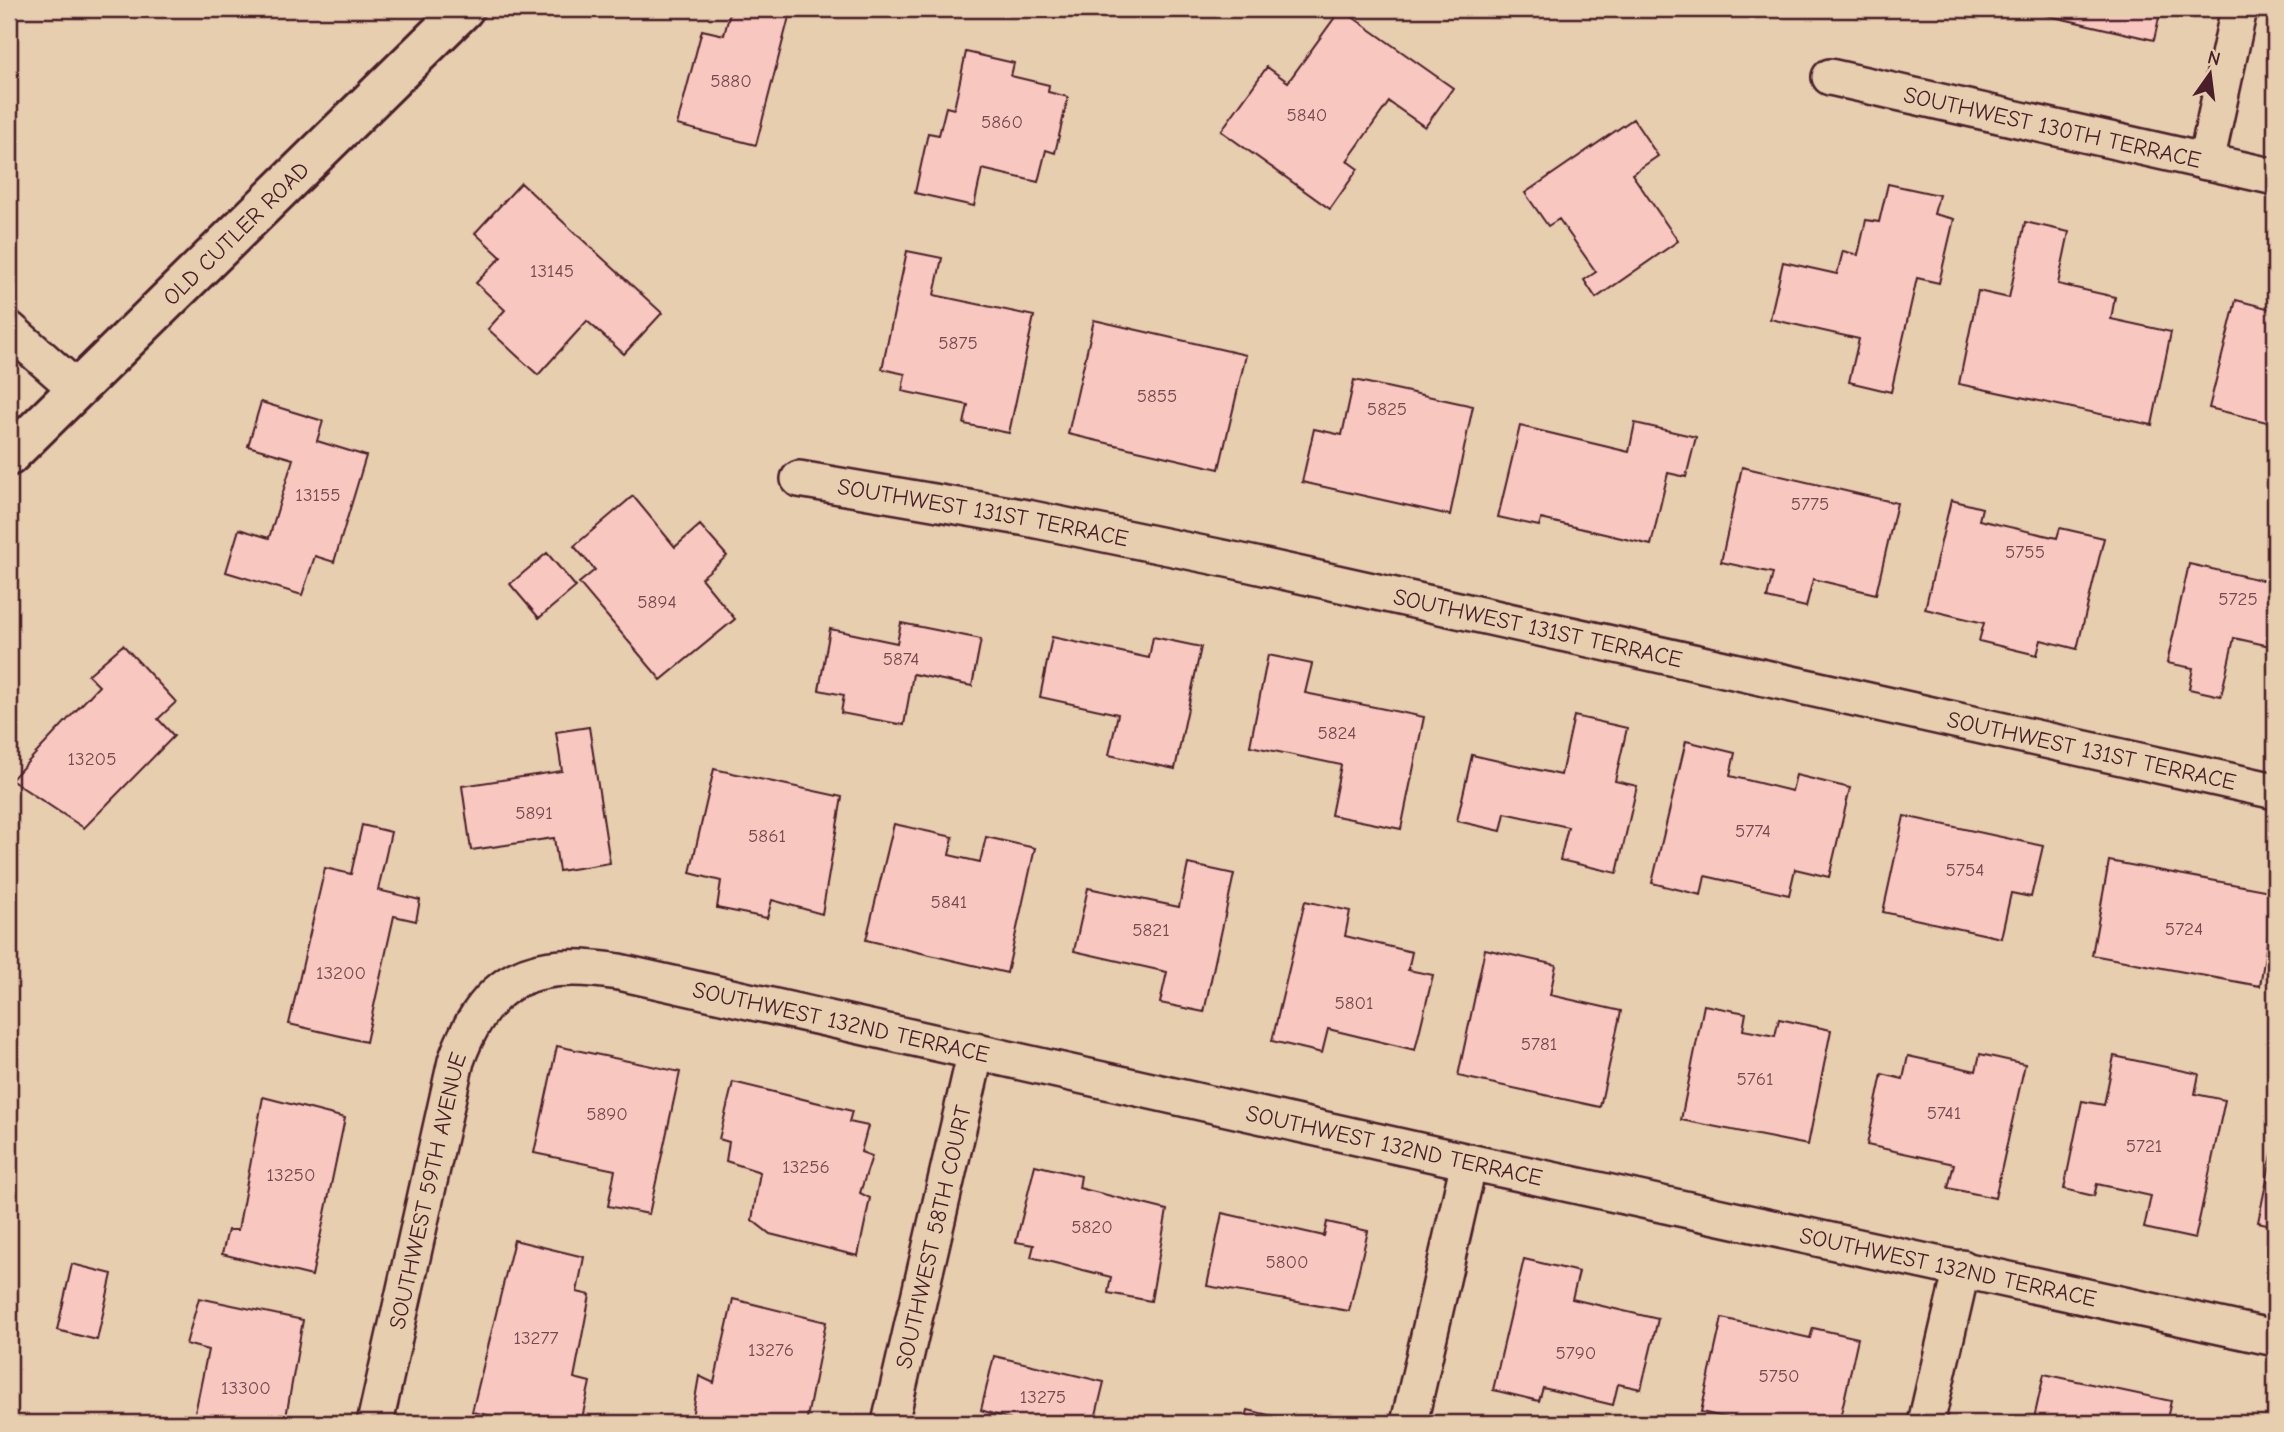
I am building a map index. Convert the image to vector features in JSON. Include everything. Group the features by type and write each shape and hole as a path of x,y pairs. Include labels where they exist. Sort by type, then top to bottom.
{"main road":[{"name":"OLD CUTLER ROAD","path":"9,456 464,9"}],"street":[{"path":"2206,162 2239,9"},
{"name":"SOUTHWEST 130TH TERRACE","path":"1829,77 2275,177"},
{"path":"9,328 78,390"},
{"name":"SOUTHWEST 131ST TERRACE","path":"799,479 1040,521 1237,561 2275,791"},
{"name":"SOUTHWEST 132ND TERRACE","path":"516,979 543,969 595,968 2275,1338"},
{"name":"SOUTHWEST 59TH AVENUE","path":"375,1423 456,1061 478,1013 499,991 516,979"},
{"name":"SOUTHWEST 58TH COURT","path":"890,1423 976,1051"},
{"path":"1409,1423 1469,1162"},
{"path":"1926,1423 1962,1268"}],"building":[{"path":"731,9 791,9 756,145 677,125 702,30 724,35"},
{"path":"1341,9 1453,88 1425,127 1389,102 1347,161 1358,169 1330,209 1221,131 1267,67 1288,82"},
{"path":"2019,9 2161,9 2154,40"},
{"path":"966,52 1014,63 1011,76 1049,85 1048,92 1068,97 1055,153 1046,150 1038,182 982,169 974,206 915,193 928,133 939,135 946,107 954,109"},
{"path":"1633,119 1658,156 1632,174 1678,241 1596,298 1584,280 1596,272 1559,219 1548,226 1525,193"},
{"path":"521,183 662,313 624,354 587,321 538,375 488,329 505,310 476,283 501,257 475,233"},
{"path":"1888,184 1939,195 1934,214 1954,219 1939,283 1917,278 1891,392 1849,382 1859,339 1770,319 1783,262 1837,274 1843,251 1858,255 1866,220 1879,222"},
{"path":"2025,222 2069,232 2058,284 2115,297 2111,319 2171,332 2152,425 1959,384 1978,291 2009,298"},
{"path":"907,251 942,258 934,295 1034,316 1009,433 964,424 968,405 902,391 905,374 882,369"},
{"path":"2236,300 2275,310 2275,424 2209,408"},
{"path":"1094,320 1246,355 1219,469 1068,434"},
{"path":"1354,380 1473,406 1450,515 1302,482 1314,429 1342,435"},
{"path":"261,402 323,421 317,441 366,456 334,562 315,556 302,595 226,572 239,529 269,538 293,459 248,446"},
{"path":"1635,423 1696,437 1686,477 1668,473 1651,545 1541,519 1539,526 1498,517 1520,426 1629,452"},
{"path":"1742,467 1897,503 1876,594 1813,579 1806,607 1767,598 1773,573 1721,562"},
{"path":"633,496 675,547 700,525 727,556 701,578 735,619 661,680 579,583 595,570 574,546"},
{"path":"1951,500 1982,508 1979,520 2057,538 2060,528 2104,538 2077,649 2041,640 2037,655 1979,641 1984,623 1925,609"},
{"path":"547,553 576,587 539,618 510,584"},
{"path":"2189,564 2275,583 2275,629 2270,646 2234,638 2221,696 2189,689 2193,668 2167,663"},
{"path":"901,623 981,639 972,686 913,674 904,725 841,713 844,695 819,690 830,629 897,643"},
{"path":"1052,637 1149,658 1153,637 1201,647 1175,769 1109,755 1118,714 1040,697"},
{"path":"123,645 176,702 158,719 174,736 84,828 11,780 99,686 88,675"},
{"path":"1268,655 1312,664 1305,693 1424,717 1401,829 1331,815 1341,765 1250,746"},
{"path":"1574,716 1627,728 1615,781 1637,786 1617,873 1560,860 1568,827 1505,813 1501,831 1457,821 1472,755 1561,775"},
{"path":"589,727 610,863 559,871 554,838 471,850 462,786 562,771 556,732"},
{"path":"1686,741 1735,753 1730,776 1792,791 1796,775 1850,788 1829,877 1795,869 1789,895 1705,876 1701,895 1652,883"},
{"path":"714,769 842,797 822,914 772,900 767,918 717,908 721,881 690,873"},
{"path":"1904,816 2043,846 2031,897 2011,893 2001,938 1883,912"},
{"path":"894,824 953,837 949,855 980,862 986,837 1035,848 1007,973 866,940"},
{"path":"362,825 391,832 378,890 420,900 416,921 394,916 366,1042 289,1024 325,868 351,874"},
{"path":"2109,861 2275,892 2260,986 2092,955"},
{"path":"1188,864 1234,874 1204,1012 1160,1003 1167,972 1074,951 1088,888 1179,907"},
{"path":"1305,901 1350,911 1345,936 1412,952 1408,970 1433,975 1415,1050 1328,1029 1322,1053 1272,1041"},
{"path":"1485,949 1556,965 1550,995 1621,1011 1600,1107 1458,1076"},
{"path":"1704,1005 1746,1013 1743,1030 1775,1036 1779,1019 1831,1030 1808,1145 1681,1120"},
{"path":"557,1046 680,1072 649,1214 608,1206 615,1170 534,1153"},
{"path":"1980,1054 2025,1064 1995,1198 1948,1188 1954,1164 1867,1145 1882,1074 1903,1079 1908,1056 1976,1071"},
{"path":"2114,1056 2199,1074 2195,1094 2225,1100 2195,1239 2144,1228 2151,1196 2097,1184 2094,1196 2064,1189 2082,1101 2104,1105"},
{"path":"733,1082 852,1111 849,1122 868,1126 861,1152 872,1156 860,1193 870,1198 858,1256 770,1234 752,1220 760,1172 726,1161 729,1142 719,1139"},
{"path":"263,1097 345,1118 312,1276 222,1254 228,1230 238,1230"},
{"path":"2275,1140 2275,1226 2258,1222"},
{"path":"1035,1165 1081,1176 1079,1188 1167,1210 1151,1301 1108,1293 1111,1277 1031,1257 1034,1245 1016,1242"},
{"path":"1222,1213 1324,1236 1327,1222 1368,1231 1349,1311 1207,1286"},
{"path":"514,1240 584,1257 577,1292 590,1295 574,1378 590,1382 581,1423 532,1423 472,1412"},
{"path":"1524,1259 1579,1272 1572,1299 1658,1319 1641,1389 1618,1384 1613,1405 1543,1388 1539,1401 1493,1390"},
{"path":"72,1264 112,1274 97,1340 57,1330"},
{"path":"199,1298 303,1320 285,1423 193,1423 208,1350 186,1344"},
{"path":"733,1299 826,1322 806,1423 691,1423 699,1376 714,1383"},
{"path":"1722,1318 1810,1338 1813,1328 1858,1338 1839,1423 1750,1423 1701,1412"},
{"path":"994,1356 1104,1382 1094,1423 1010,1423 1011,1420 981,1410"},
{"path":"2044,1374 2171,1401 2166,1423 2033,1423"},
{"path":"1248,1410 1302,1423 1245,1423"}]}
